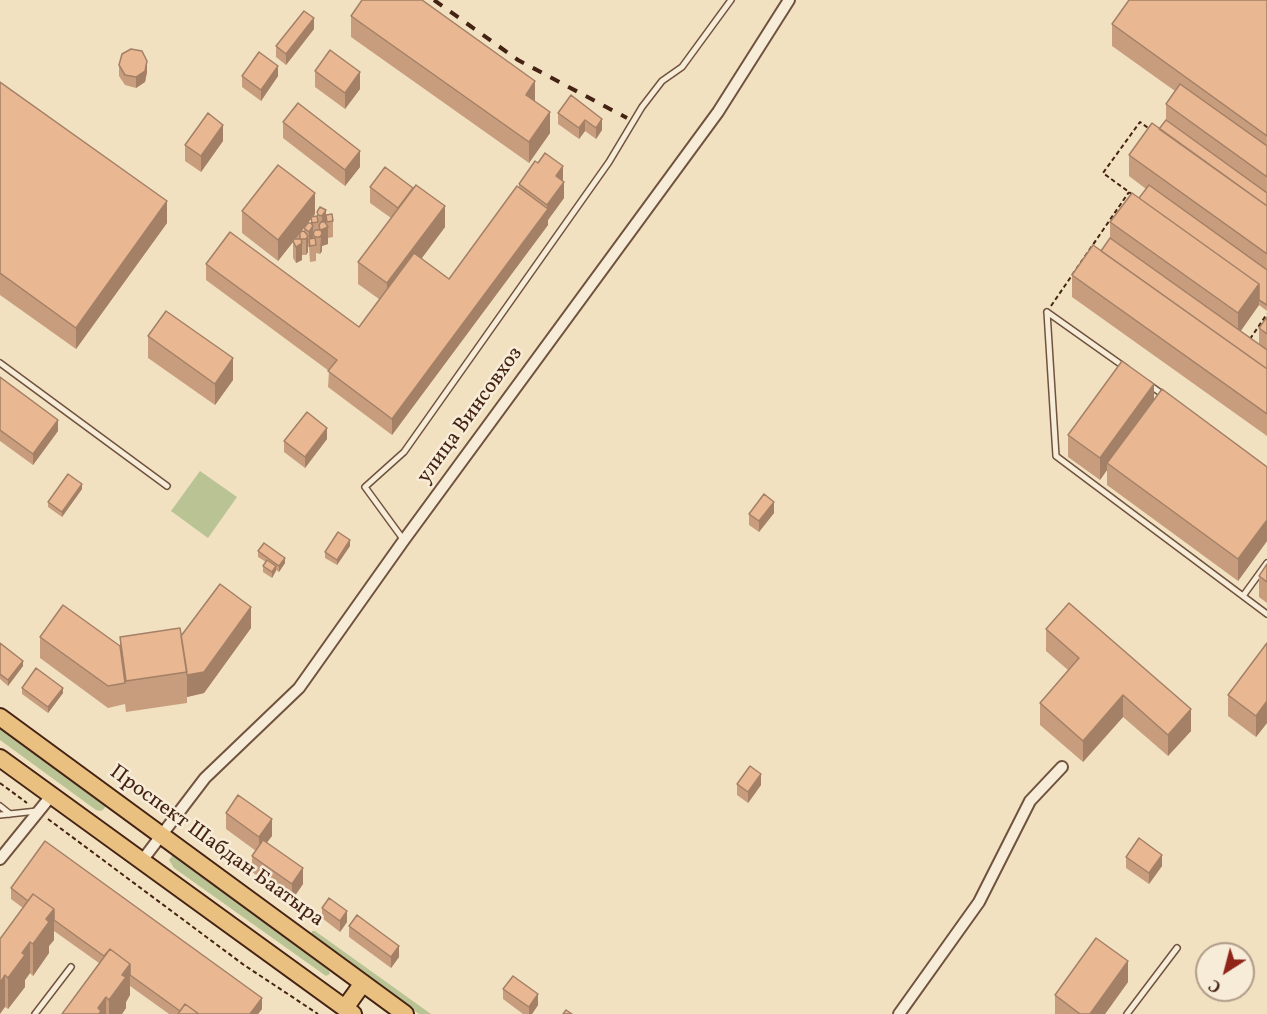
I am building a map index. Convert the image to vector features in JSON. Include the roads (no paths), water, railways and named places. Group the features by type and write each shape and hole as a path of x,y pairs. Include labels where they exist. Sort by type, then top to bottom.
{"main road":[{"name":"Проспект Шабдан Баатыра","path":"0,717 405,1014"},
{"path":"0,758 349,1011 363,983"}],"street":[{"name":"улица Винсовхоз","path":"141,862 205,778 299,688 404,540 718,112 789,0"},
{"path":"898,1014 979,902 1030,801 1062,767"},
{"path":"0,859 51,796"}],"lane":[{"path":"404,540 365,488 404,452 609,162 642,107 662,81 682,67 731,0"},
{"path":"1133,373 1047,312 1056,456 1267,614"},
{"path":"0,363 167,486"},
{"path":"1143,380 1171,400"},
{"path":"1243,596 1267,563"},
{"path":"0,806 10,814"},
{"path":"0,815 38,812"},
{"path":"1127,1014 1177,948"},
{"path":"35,1014 71,967"}],"railway":[{"path":"434,0 518,60 627,118"}]}
